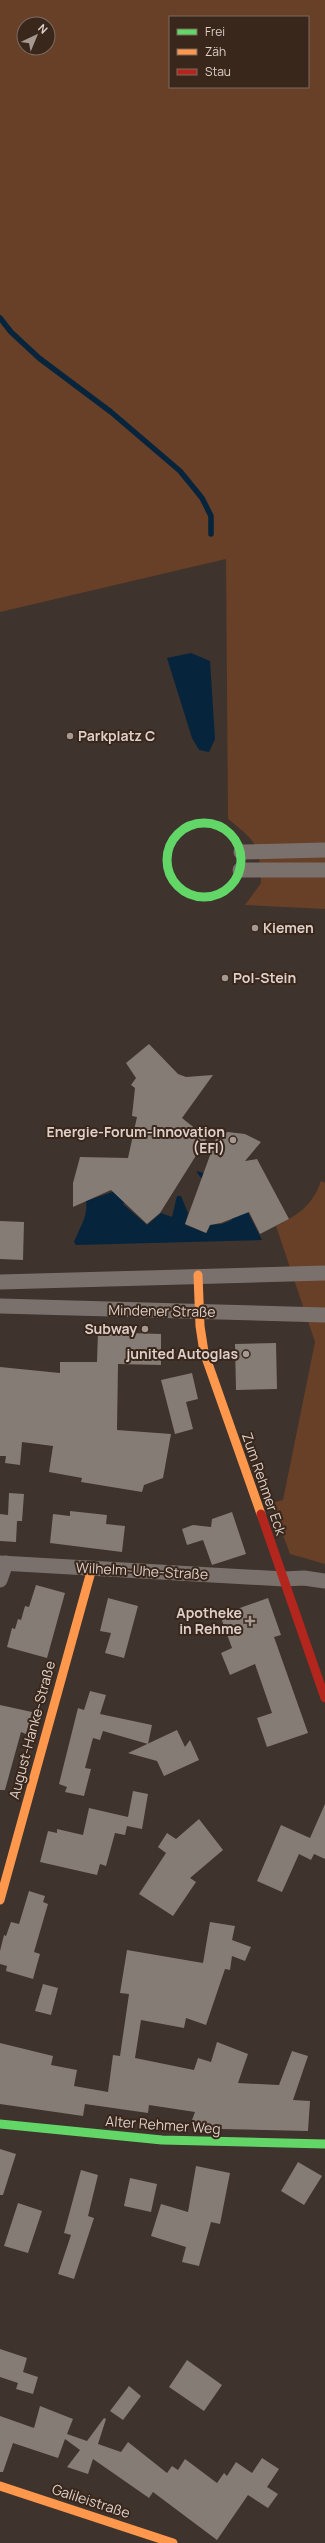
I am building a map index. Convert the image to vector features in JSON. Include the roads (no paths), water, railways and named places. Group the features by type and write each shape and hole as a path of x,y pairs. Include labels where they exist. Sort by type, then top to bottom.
{"street":[{"path":"197,824 211,824 225,829 235,839 241,852 240,870 231,886 215,896 196,896 180,888 169,872 168,856 172,841 183,830 197,824"},
{"path":"241,852 325,850"},
{"path":"240,870 325,870"},
{"path":"0,1282 198,1275 325,1273"},
{"name":"Zum Rehmer Eck","path":"198,1275 199,1312 204,1352 266,1536 284,1579 325,1698"},
{"name":"Mindener Straße","path":"0,1306 325,1314"},
{"path":"0,1580 3,1563"},
{"name":"Wilhelm-Uhe-Straße","path":"3,1563 284,1579 304,1578 325,1581"},
{"name":"August-Hanke-Straße","path":"0,1900 92,1568"},
{"name":"Alter Rehmer Weg","path":"0,2124 86,2134 230,2144 325,2144"},
{"name":"Galileistraße","path":"0,2486 152,2540 173,2543"}],"water":[{"path":"191,653 210,661 215,739 209,752 199,750 192,738 167,658"},
{"path":"196,1171 250,1185 239,1195 262,1240 76,1245 74,1242 85,1217 86,1201 142,1182 123,1204 147,1225 161,1213 172,1217 177,1196 181,1196 188,1213 185,1225 207,1233 210,1225 222,1224 232,1220"}],"waterway":[{"path":"0,318 11,332 39,358 111,412 180,471 202,498 211,516 211,534"}],"place":[{"name":"Parkplatz C","path":"70,736"},
{"name":"Kiemen","path":"255,928"},
{"name":"Pol-Stein","path":"225,978"},
{"name":"Energie-Forum-Innovation (EFI)","path":"233,1140"},
{"name":"Subway","path":"145,1329"},
{"name":"junited Autoglas","path":"246,1354"},
{"name":"Apotheke in Rehme","path":"250,1621"}]}
